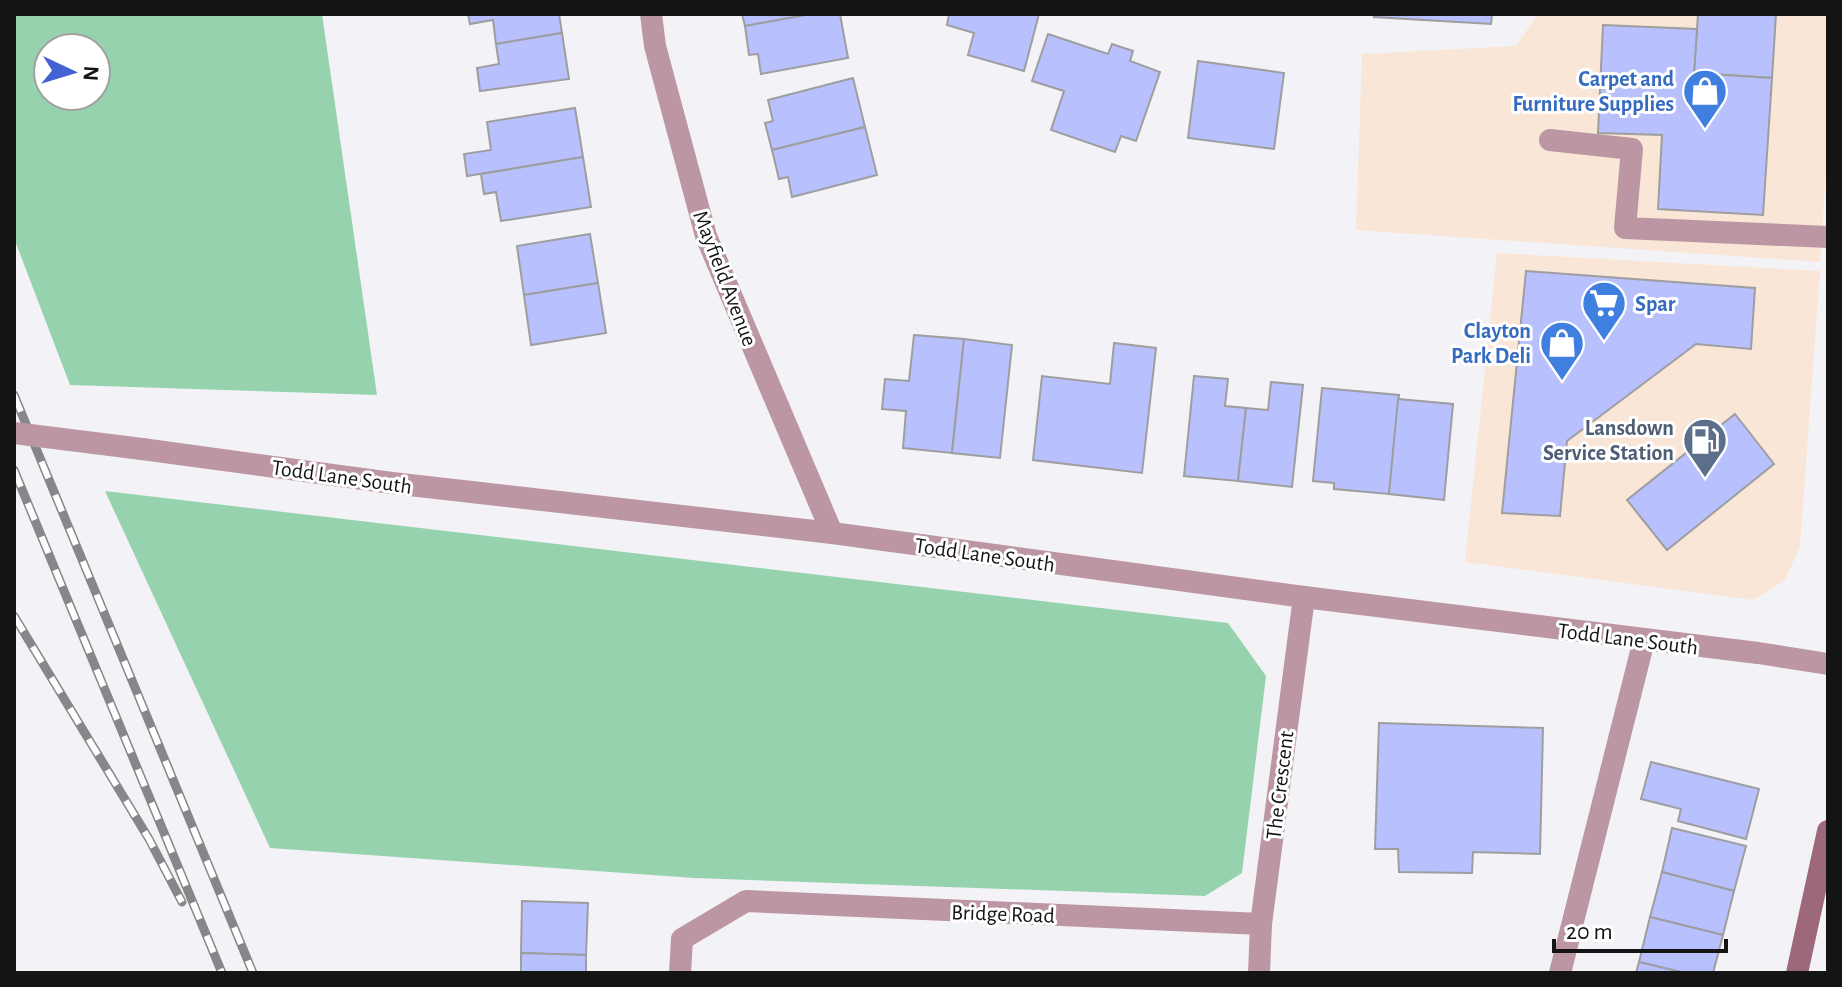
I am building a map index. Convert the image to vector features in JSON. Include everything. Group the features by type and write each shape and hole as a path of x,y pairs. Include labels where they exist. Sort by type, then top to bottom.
{"main road":[{"path":"1797,973 1828,831"}],"street":[{"name":"Mayfield Avenue","path":"651,14 655,46 706,236 832,533"},
{"path":"1550,140 1632,149 1625,228 1828,237"},
{"name":"Todd Lane South","path":"14,433 392,483 832,533 1828,664"},
{"name":"The Crescent","path":"1259,973 1261,924 1304,597"},
{"path":"1560,973 1644,640"},
{"name":"Bridge Road","path":"680,973 682,939 746,901 1261,924"}],"shaded area":[{"path":"1538,14 1828,14 1828,142 1820,262 1356,230 1362,54 1516,46"},
{"path":"1497,253 1820,271 1800,546 1785,580 1753,600 1465,562"}],"green space":[{"path":"14,14 322,14 377,395 70,385 14,238"},
{"path":"105,491 1228,623 1266,676 1242,873 1205,896 694,878 270,848"}],"building":[{"path":"468,14 559,14 562,33 496,44 493,20 470,24"},
{"path":"742,14 811,14 745,26"},
{"path":"811,14 840,14 848,58 761,74 758,54 749,55 745,26"},
{"path":"949,14 1039,14 1024,71 968,55 974,33 947,25"},
{"path":"1375,14 1492,14 1491,24 1374,17"},
{"path":"1698,14 1776,14 1772,78 1694,73"},
{"path":"1603,25 1697,29 1694,73 1772,78 1763,215 1658,209 1662,135 1598,133"},
{"path":"562,33 569,79 480,91 477,68 499,64 496,44"},
{"path":"1048,34 1108,54 1112,44 1133,51 1130,61 1160,72 1136,141 1121,136 1115,152 1051,130 1064,91 1032,81"},
{"path":"1198,61 1284,73 1274,149 1188,138"},
{"path":"853,78 865,127 772,150 765,123 773,121 768,100"},
{"path":"575,108 583,157 467,176 464,154 491,150 487,122"},
{"path":"865,127 877,175 792,197 788,177 779,179 772,150"},
{"path":"583,157 591,207 501,221 496,192 484,194 481,174"},
{"path":"590,234 598,283 524,295 517,246"},
{"path":"1526,271 1755,288 1751,349 1696,344 1567,441 1560,516 1502,513"},
{"path":"598,283 606,333 531,345 524,295"},
{"path":"914,335 964,339 952,453 903,448 906,411 882,409 885,379 909,381"},
{"path":"964,339 1012,345 1000,458 952,453"},
{"path":"1114,343 1156,348 1142,473 1033,460 1042,376 1110,384"},
{"path":"1194,376 1228,379 1225,406 1246,408 1238,481 1184,476"},
{"path":"1271,382 1303,385 1292,487 1238,481 1246,408 1268,410"},
{"path":"1322,388 1399,395 1389,494 1334,489 1334,483 1313,481"},
{"path":"1398,399 1453,404 1444,500 1389,494"},
{"path":"1735,414 1774,464 1667,550 1627,500"},
{"path":"1379,723 1543,728 1540,854 1473,852 1472,873 1399,872 1398,849 1375,849"},
{"path":"1651,762 1759,789 1746,839 1678,821 1681,809 1641,799"},
{"path":"1672,828 1746,846 1734,891 1662,872"},
{"path":"1662,872 1734,891 1723,935 1650,917"},
{"path":"522,901 588,903 586,955 521,953"},
{"path":"1650,917 1723,935 1713,973 1685,973 1639,962"},
{"path":"521,953 586,955 586,973 521,973"},
{"path":"1639,962 1685,973 1636,973"}],"railway":[{"path":"14,395 253,973"},
{"path":"14,470 222,973"},
{"path":"14,616 149,839 182,902"}],"place":[{"name":"Carpet and Furniture Supplies","path":"1705,130"},
{"name":"Spar","path":"1604,342"},
{"name":"Clayton Park Deli","path":"1562,382"},
{"name":"Lansdown Service Station","path":"1705,479"}]}
